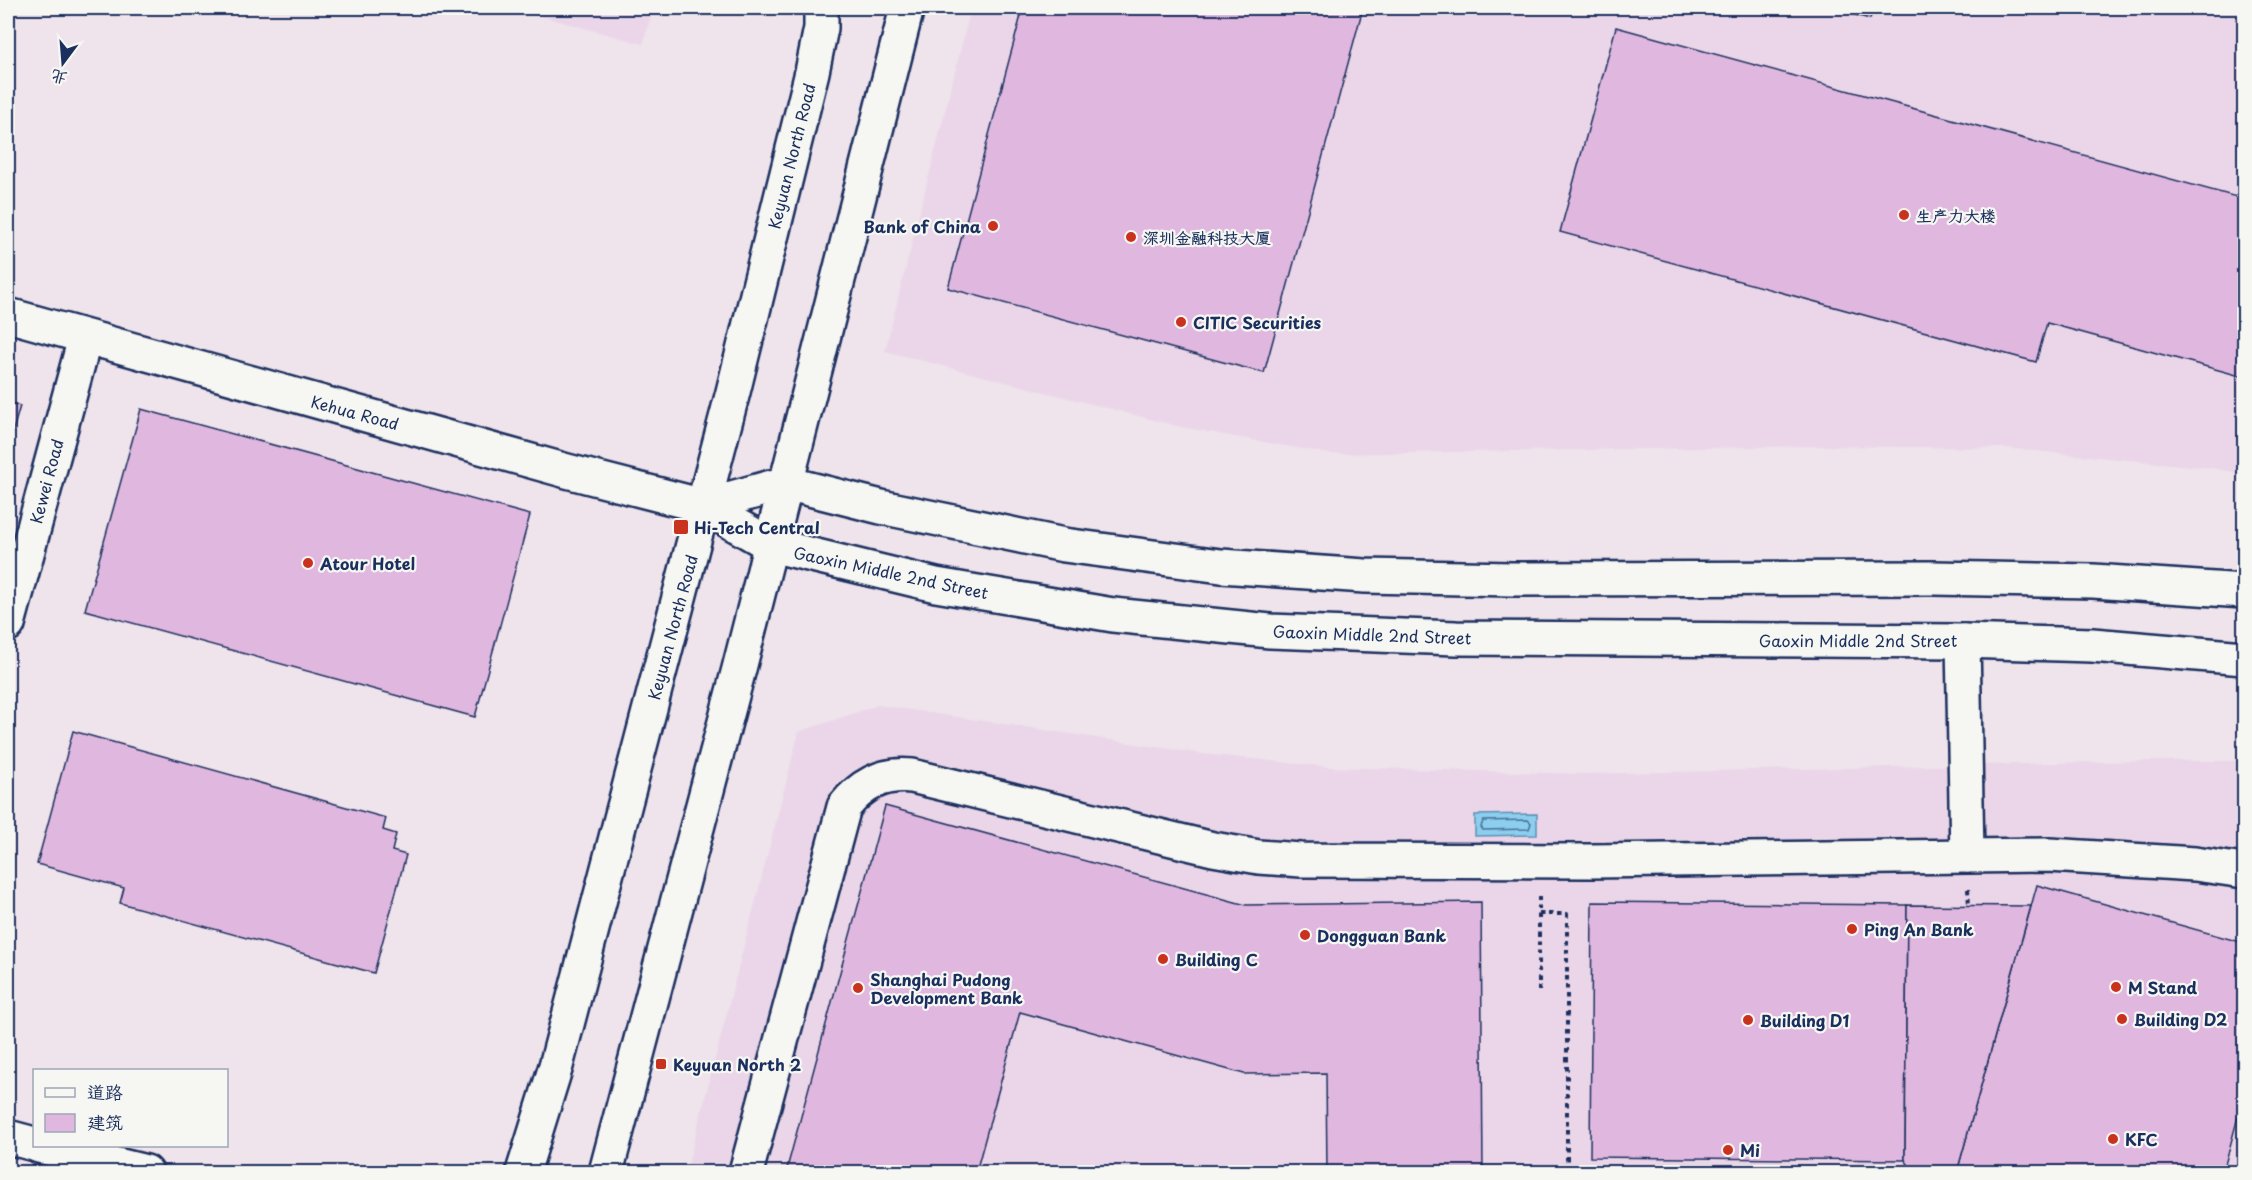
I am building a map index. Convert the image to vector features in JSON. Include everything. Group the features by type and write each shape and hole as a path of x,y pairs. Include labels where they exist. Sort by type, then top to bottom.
{"main road":[{"name":"Keyuan North Road","path":"523,1173 556,1066 703,506 812,72 821,28 821,8"},
{"path":"606,1173 771,545 907,8"},
{"name":"Kehua Road","path":"8,315 567,471 703,506"},
{"name":"Kewei Road","path":"8,624 85,338"},
{"path":"703,506 786,483 881,507 1064,545 1221,566 1376,577 1933,578 2093,581 2244,591"},
{"name":"Gaoxin Middle 2nd Street","path":"703,506 771,545 959,589 1113,615 1270,631 1456,638 1963,641 2092,645 2244,658"},
{"path":"1963,641 1967,855"},
{"path":"746,1173 844,807 855,793 869,783 897,774 1163,837 1259,857 1354,862 2049,855 2195,864 2244,871"},
{"path":"8,1137 33,1144"},
{"path":"43,1147 146,1173"}],"path":[{"path":"1539,861 1539,991"},
{"path":"1539,914 1567,914 1567,1173"}],"shaded area":[{"path":"511,8 653,8 643,44"},
{"path":"971,8 2244,8 2244,474 2212,468 2004,448 1821,446 1331,454 1181,427 885,351"},
{"path":"878,705 1203,754 1329,767 1585,774 2146,761 2244,761 2244,1172 686,1172 799,732"}],"water":[{"path":"1537,814 1537,835 1475,836 1475,815"}],"building":[{"name":"深圳金融科技大厦","path":"1023,8 1363,8 1264,373 948,288"},
{"path":"1829,8 1873,8 1870,19"},
{"name":"生产力大楼","path":"1616,27 2244,199 2244,377 2047,323 2036,362 1560,232"},
{"path":"8,402 20,406 8,448"},
{"name":"Atour Hotel","path":"141,409 530,515 475,717 85,610"},
{"path":"73,731 386,818 383,830 396,834 392,851 406,855 374,973 120,903 124,888 37,864"},
{"name":"Building C","path":"885,806 1246,905 1481,902 1483,1172 1327,1172 1326,1073 1244,1074 1020,1012 976,1172 786,1172"},
{"name":"Building D2","path":"2037,885 2244,943 2244,1095 2223,1172 1957,1172"},
{"name":"Building D1","path":"1592,902 1907,905 1905,1160 1590,1157"},
{"path":"1907,905 2031,906 1957,1172 1914,1172 1905,1160"}],"place":[{"name":"生产力大楼","path":"1904,215"},
{"name":"Bank of China","path":"993,226"},
{"name":"深圳金融科技大厦","path":"1131,237"},
{"name":"CITIC Securities","path":"1181,322"},
{"name":"Hi-Tech Central","path":"681,527"},
{"name":"Atour Hotel","path":"308,563"},
{"name":"Ping An Bank","path":"1852,929"},
{"name":"Dongguan Bank","path":"1305,935"},
{"name":"Building C","path":"1163,959"},
{"name":"M Stand","path":"2116,987"},
{"name":"Shanghai Pudong Development Bank","path":"858,988"},
{"name":"Building D2","path":"2122,1019"},
{"name":"Building D1","path":"1748,1020"},
{"name":"Keyuan North 2","path":"661,1064"},
{"name":"KFC","path":"2113,1139"},
{"name":"Mi","path":"1728,1150"}]}
